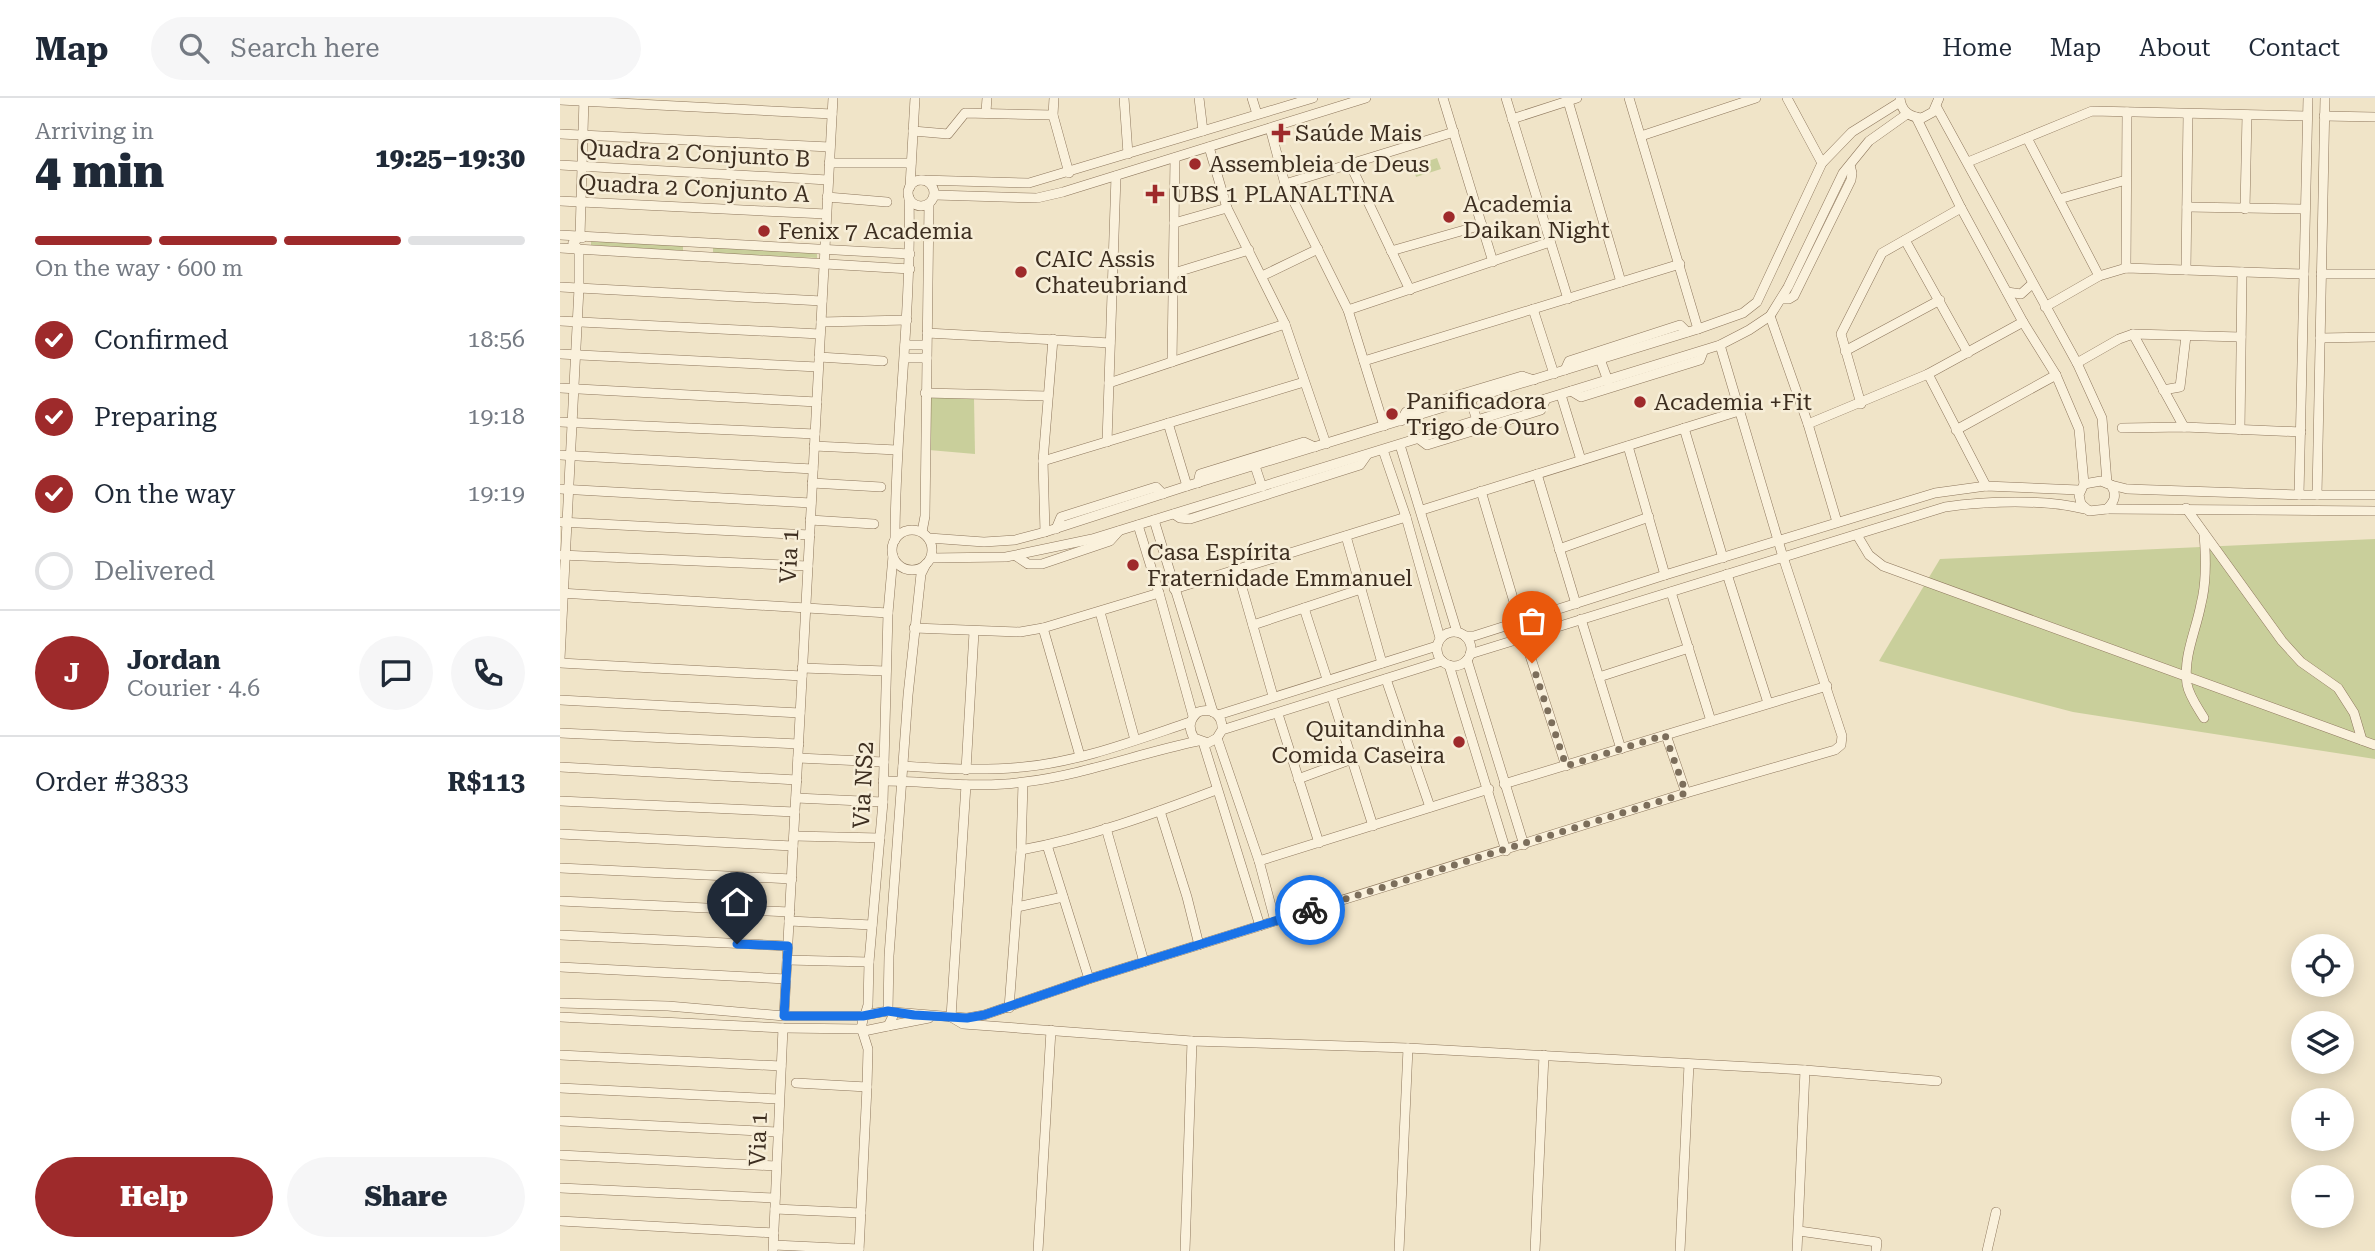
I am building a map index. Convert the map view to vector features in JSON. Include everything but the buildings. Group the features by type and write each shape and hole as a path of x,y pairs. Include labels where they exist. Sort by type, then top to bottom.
{"street":[{"name":"Via 1","path":"784,1016 833,98"},
{"path":"915,98 909,198 910,269 897,450 893,556 908,569 921,568 929,561 932,551 926,535 925,516 925,393 929,204 935,195 932,184 921,180"},
{"path":"986,113 987,98"},
{"path":"1054,98 1054,116 1069,173"},
{"path":"1124,98 1128,154"},
{"path":"1199,98 1203,131"},
{"path":"1252,98 1257,114"},
{"path":"910,187 921,180 1029,183 1313,98"},
{"path":"935,195 1037,198 1179,157 1340,102 1366,98"},
{"path":"1443,98 1493,262"},
{"path":"1506,98 1568,299"},
{"path":"1629,98 1698,329"},
{"path":"1641,136 1756,98"},
{"path":"1787,98 1822,163"},
{"path":"2299,495 2308,98"},
{"path":"2317,495 2325,98"},
{"path":"1512,119 1573,99 1621,282"},
{"path":"560,100 832,114"},
{"path":"584,100 580,236 573,243 579,250 579,288 571,455 565,489 560,661 802,672 886,671"},
{"path":"895,540 907,530 984,542 1015,540 1045,532 1743,313 1757,302 1822,163 1852,132 1900,100 2023,322 2056,375 2079,429 2082,487 2079,499 2084,509"},
{"path":"929,561 1016,556 1092,539 1720,345 1770,316 1782,299 1843,173 1869,141 1911,116 1928,116 1938,103 2032,284 2077,363 2102,418 2109,484 2115,499 2107,509"},
{"path":"1968,162 2092,111 2307,116"},
{"path":"2126,268 2127,112"},
{"path":"913,131 948,134 965,113 1054,116"},
{"path":"2186,270 2188,114"},
{"path":"2245,209 2247,115"},
{"path":"2324,116 2375,117"},
{"path":"1270,128 1284,184 1348,310 1384,426"},
{"path":"1284,184 1454,132"},
{"path":"560,134 830,147"},
{"path":"1191,135 1196,151"},
{"path":"2027,138 2099,276"},
{"path":"1172,362 1174,223 1179,157 1183,148 1179,139"},
{"path":"1209,147 1227,208 1285,324 1326,444"},
{"path":"829,163 911,163"},
{"path":"1350,164 1410,290"},
{"name":"Quadra 2 Conjunto B","path":"560,165 828,180"},
{"path":"1107,442 1116,176"},
{"path":"2059,199 2126,180"},
{"path":"827,197 887,202"},
{"path":"909,198 919,206 929,204"},
{"name":"Quadra 2 Conjunto A","path":"560,201 827,214"},
{"path":"2187,207 2305,209"},
{"path":"1174,223 1227,208"},
{"path":"1860,404 1841,334 1882,253 1961,208"},
{"path":"1391,251 1482,225"},
{"path":"560,235 910,254"},
{"path":"1905,240 1968,353"},
{"path":"1348,310 1550,242"},
{"path":"687,243 691,249 688,255"},
{"path":"707,256 705,250 709,245"},
{"path":"560,248 910,269"},
{"path":"1262,276 1318,249"},
{"path":"1174,273 1249,250"},
{"path":"890,253 890,268"},
{"path":"1364,361 1680,264"},
{"path":"2045,307 2099,276 2126,268 2304,274"},
{"path":"2241,430 2242,272"},
{"path":"2321,274 2375,274"},
{"path":"2007,292 2023,293 2032,284"},
{"path":"560,287 822,301"},
{"path":"1845,351 1940,300"},
{"path":"1532,310 1554,374"},
{"path":"1770,316 1808,424 1837,522"},
{"path":"560,320 820,334"},
{"path":"821,322 907,320"},
{"path":"1808,424 1928,374 2023,322"},
{"path":"1109,383 1285,324"},
{"path":"1565,370 1569,361 1680,324 1688,332"},
{"path":"927,332 1110,343"},
{"path":"2077,363 2133,334 2241,337"},
{"path":"2133,334 2184,427"},
{"path":"2163,390 2180,387 2186,336"},
{"path":"2320,338 2375,337"},
{"path":"1045,532 1043,461 1053,339"},
{"path":"905,345 926,345"},
{"path":"560,1003 668,1006 784,1016 864,1016 890,1012 967,1018 1686,793 1835,750 1841,745 1842,736 1783,557 1720,345"},
{"path":"1571,391 1581,397 1700,360 1703,352"},
{"path":"560,354 819,362 883,361"},
{"path":"905,358 927,358"},
{"path":"1600,359 1608,380"},
{"path":"1928,374 1986,486"},
{"path":"1956,430 2056,375"},
{"path":"1401,421 1406,412 1424,406 1522,376 1534,380"},
{"path":"1043,461 1304,382"},
{"path":"560,388 817,402"},
{"path":"925,393 1048,396"},
{"path":"1560,395 1581,460"},
{"path":"1419,439 1427,445 1541,410 1546,399"},
{"path":"1470,400 1477,420"},
{"path":"1422,510 1739,411"},
{"path":"560,422 815,434"},
{"path":"1168,423 1187,486"},
{"path":"2122,428 2184,427 2301,432"},
{"path":"1685,428 1723,558"},
{"path":"1198,483 1200,474 1304,442 1315,447"},
{"path":"1400,444 1461,634 1470,644 1468,657 1524,845"},
{"path":"814,446 897,450"},
{"path":"1628,446 1665,575"},
{"path":"1383,450 1406,517 1439,642 1437,651 1445,663 1489,789 1506,851"},
{"path":"560,455 813,468"},
{"path":"1174,514 1190,519 1360,465 1367,455"},
{"path":"1255,466 1262,487"},
{"path":"1537,474 1576,604"},
{"path":"1215,714 1382,663 1439,642 1448,633 1474,636 1935,493 1986,486 2082,487 2101,481 2127,489 2375,495"},
{"path":"812,483 881,487"},
{"path":"565,489 811,503"},
{"path":"1481,491 1520,622"},
{"path":"883,781 965,785 1023,783 1201,742 1332,696 1445,663 1459,665 1468,657 1524,637 1945,507 1968,504 2066,504 2094,512 2107,509 2186,508 2375,511"},
{"path":"2186,508 2282,641 2301,662 2338,688 2354,713 2362,740"},
{"path":"1174,589 1406,517"},
{"path":"1559,549 1649,517"},
{"path":"810,520 874,524"},
{"path":"1153,520 1215,714"},
{"path":"564,522 810,535"},
{"path":"1138,525 1192,719 1191,733 1201,742 1260,926"},
{"path":"2204,532 2207,562 2202,602 2188,649 2186,677 2191,697 2204,718"},
{"path":"1346,536 1382,663"},
{"path":"1857,536 1869,555 1883,566 2375,745"},
{"path":"563,555 808,566"},
{"name":"Via NS2","path":"862,1030 869,1006 869,962 883,802 888,613 893,556"},
{"name":"Via NS2","path":"888,1026 893,1017 890,1012 889,956 914,628 921,574 929,561"},
{"path":"1237,570 1273,696"},
{"path":"1727,574 1768,703"},
{"path":"1253,625 1361,589"},
{"path":"1671,592 1711,721"},
{"path":"562,593 888,613"},
{"path":"914,628 1020,632 1043,628 1159,593"},
{"path":"1304,608 1327,680"},
{"path":"1100,612 1136,740"},
{"path":"1581,619 1621,749"},
{"path":"1043,628 1080,756"},
{"path":"966,770 974,632"},
{"path":"1524,637 1566,766"},
{"path":"1599,677 1689,648"},
{"path":"1386,679 1430,807"},
{"path":"1504,784 1827,686"},
{"path":"1332,696 1373,826"},
{"path":"560,701 800,713"},
{"path":"903,766 966,770 1022,767 1080,756 1136,740 1192,719 1203,710 1215,714 1221,720 1219,734 1275,921"},
{"path":"1278,714 1319,843"},
{"path":"560,733 799,744"},
{"path":"1665,735 1686,793"},
{"path":"798,758 884,762"},
{"path":"1298,779 1352,759"},
{"path":"560,767 797,780"},
{"path":"1009,1007 1021,850 1023,783"},
{"path":"951,1017 965,785"},
{"path":"1259,862 1489,789"},
{"path":"1021,850 1106,828 1216,790"},
{"path":"796,798 883,802"},
{"path":"560,801 795,813"},
{"path":"1160,811 1199,945"},
{"path":"1106,828 1144,961"},
{"path":"560,834 794,841 880,838"},
{"path":"1047,845 1089,979"},
{"path":"560,868 792,879"},
{"path":"1017,907 1063,897"},
{"path":"560,901 872,925"},
{"path":"560,935 788,946"},
{"path":"787,960 869,962"},
{"path":"560,967 786,979"},
{"path":"640,1020 648,1013 643,1005"},
{"path":"664,1022 661,1012 668,1006"},
{"path":"560,1017 862,1030 914,1023 938,1016"},
{"path":"951,1017 963,1024 1192,1041 1544,1055 1805,1070 1937,1081"},
{"name":"Via 1","path":"774,1248 783,1028"},
{"path":"867,1049 875,1029"},
{"path":"774,1248 859,1250 867,1087 867,1049 862,1030"},
{"path":"1038,1251 1051,1030"},
{"path":"1185,1251 1192,1041"},
{"path":"1398,1251 1408,1048"},
{"path":"560,1055 781,1066"},
{"path":"1535,1251 1544,1055"},
{"path":"1680,1251 1689,1064"},
{"path":"1797,1251 1805,1070"},
{"path":"796,1083 867,1087"},
{"path":"560,1088 779,1098"},
{"path":"560,1121 778,1132"},
{"path":"560,1155 776,1166"},
{"path":"560,1188 861,1213"},
{"path":"1987,1251 1996,1212"},
{"path":"560,1221 774,1233"},
{"path":"1799,1231 1877,1242 1877,1251"}],"green space":[{"path":"1437,158 1441,169 1416,177 1413,166"},
{"path":"591,239 683,245 683,251 591,245"},
{"path":"713,247 817,253 817,258 713,253"},
{"path":"929,398 974,398 975,454 929,450"},
{"path":"2375,539 2375,759 2073,712 1879,661 1940,559"}],"way so far":[{"path":"1310,910 1686,793 1665,735 1566,766 1532,663"}],"place":[{"name":"Saúde Mais","path":"1281,133"},
{"name":"Assembleia de Deus","path":"1195,164"},
{"name":"UBS 1 PLANALTINA","path":"1155,194"},
{"name":"Academia Daikan Night","path":"1449,217"},
{"name":"Fenix 7 Academia","path":"764,231"},
{"name":"CAIC Assis Chateubriand","path":"1021,272"},
{"name":"Academia +Fit","path":"1640,402"},
{"name":"Panificadora Trigo de Ouro","path":"1392,414"},
{"name":"Casa Espírita Fraternidade Emmanuel","path":"1133,565"},
{"name":"Quitandinha Comida Caseira","path":"1459,742"}],"route":[{"path":"737,944 788,946 784,1016 863,1016 888,1011 967,1018 984,1015 1310,910"}]}
